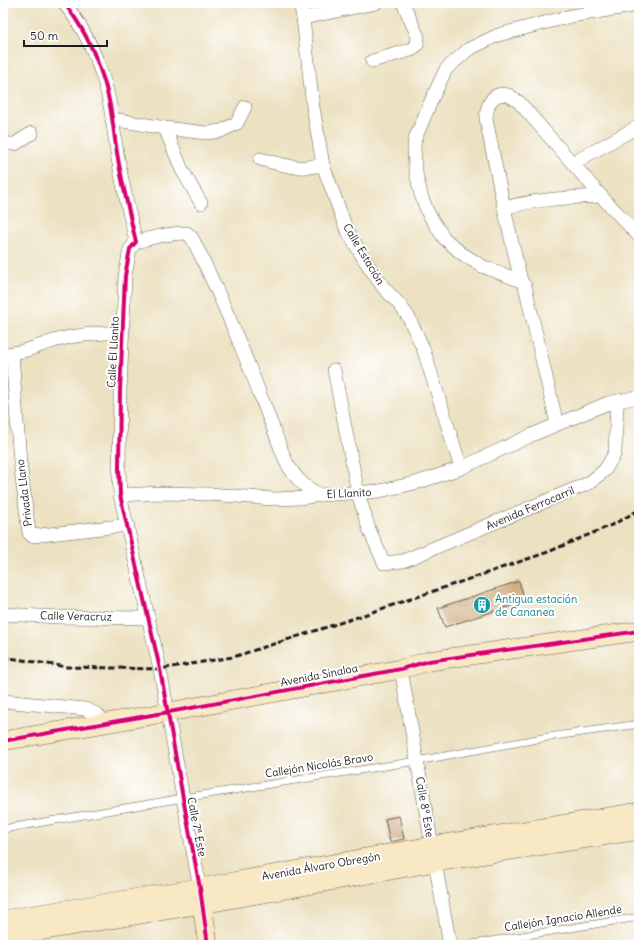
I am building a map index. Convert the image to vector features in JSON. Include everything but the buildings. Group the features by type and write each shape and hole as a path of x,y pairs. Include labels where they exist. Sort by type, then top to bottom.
{"street":[{"path":"64,3 88,41 103,76 126,200 136,242"},
{"name":"Calle Estación","path":"300,3 313,107 323,165 346,228 364,259 383,287 400,305 409,318 423,348 461,468"},
{"path":"303,18 376,3"},
{"path":"372,61 411,50 417,45 418,37 403,3"},
{"path":"521,281 482,266 461,253 444,238 428,213 415,168 414,146 415,139 431,101 446,69 469,49 498,36 571,16 639,4"},
{"path":"557,424 527,293 521,281 504,208 486,119 486,107 491,99 499,95 508,95 518,102 601,196 639,236"},
{"path":"112,119 206,133 221,131 237,122 245,107"},
{"path":"573,163 639,126"},
{"path":"165,128 182,170 200,203"},
{"path":"3,140 7,144 15,144 32,133"},
{"path":"260,159 292,167 306,168 323,165"},
{"path":"504,208 526,202 601,196"},
{"name":"El Llanito","path":"136,242 162,234 187,233 192,238 223,301 286,462 295,477 308,488 320,495 380,491 406,485 461,468 557,424 608,403 639,397"},
{"name":"Calle El Llanito","path":"136,242 130,249 127,259 119,419 120,495 169,712"},
{"path":"8,354 62,338 123,332"},
{"name":"Privada Llano","path":"8,354 29,533 32,536 128,525"},
{"path":"334,370 358,493"},
{"name":"Avenida Ferrocarril","path":"358,493 369,529 384,562 403,561 589,483 605,470 615,453 616,401"},
{"path":"120,495 161,493 209,494 273,499 301,498 320,495"},
{"name":"Calle Veracruz","path":"3,614 58,617 148,618"},
{"name":"Avenida Sinaloa","path":"3,741 401,669 429,661 639,631"},
{"name":"Calle 8ª Este","path":"401,669 450,945"},
{"path":"3,701 86,709 98,715 106,723"},
{"name":"Calle 7ª Este","path":"169,712 182,798 201,896 208,945"},
{"name":"Avenida Álvaro Obregón","path":"3,937 51,921 281,882 433,854 639,812"},
{"name":"Avenida Álvaro Obregón","path":"433,854 639,830"},
{"name":"Avenida Álvaro Obregón","path":"3,920 51,921"}],"lane":[{"name":"Callejón Nicolás Bravo","path":"3,829 182,798 417,761 548,737 639,724"},
{"name":"Callejón Ignacio Allende","path":"466,945 639,917"}],"railway":[{"path":"3,657 67,667 160,669 233,657 352,619 548,552 614,524 639,510"}],"cycle path":[{"path":"64,3 86,38 95,56 105,84 110,104 121,175 136,242 130,249 125,276 120,391 120,495 160,669 200,888 208,945"},
{"path":"3,741 401,669 429,661 639,631"}],"place":[{"name":"Antigua estación de Cananea","path":"482,605"}]}
